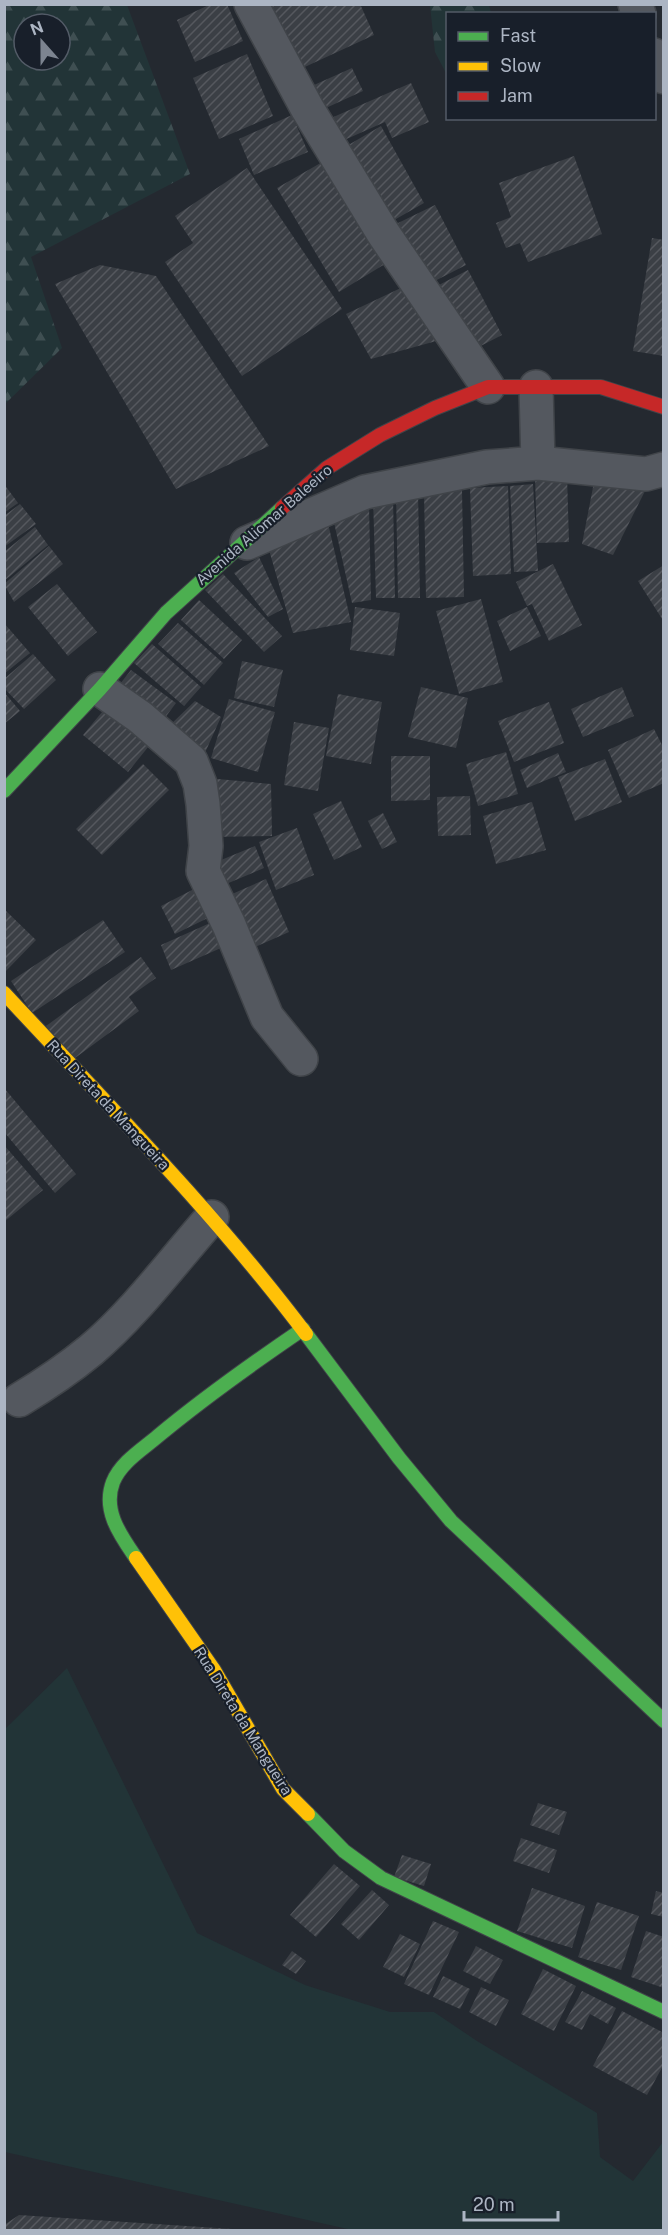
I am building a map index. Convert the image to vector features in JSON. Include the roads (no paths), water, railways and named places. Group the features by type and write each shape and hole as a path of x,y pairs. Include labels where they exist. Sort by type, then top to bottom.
{"street":[{"path":"250,4 307,108 383,233 488,387"},
{"path":"656,60 663,77"},
{"name":"Avenida Aliomar Baleeiro","path":"4,790 100,689 166,613 234,549 327,468 380,435 435,408 488,387 601,387 648,400 663,407"},
{"path":"536,387 538,463"},
{"path":"234,549 365,492 487,467 538,463 646,474 663,469"},
{"path":"100,689 140,717 191,761 200,784 203,804 206,846 203,871 230,925 267,1017 301,1059"},
{"name":"Rua Direta da Mangueira","path":"4,993 212,1217 303,1329 399,1458 451,1521 663,1721"},
{"path":"19,1400 57,1376 92,1349 212,1217"},
{"name":"Rua Direta da Mangueira","path":"303,1329 216,1388 125,1464 113,1482 110,1501 114,1526 214,1670 283,1789 344,1851 381,1878 663,2012"}]}
